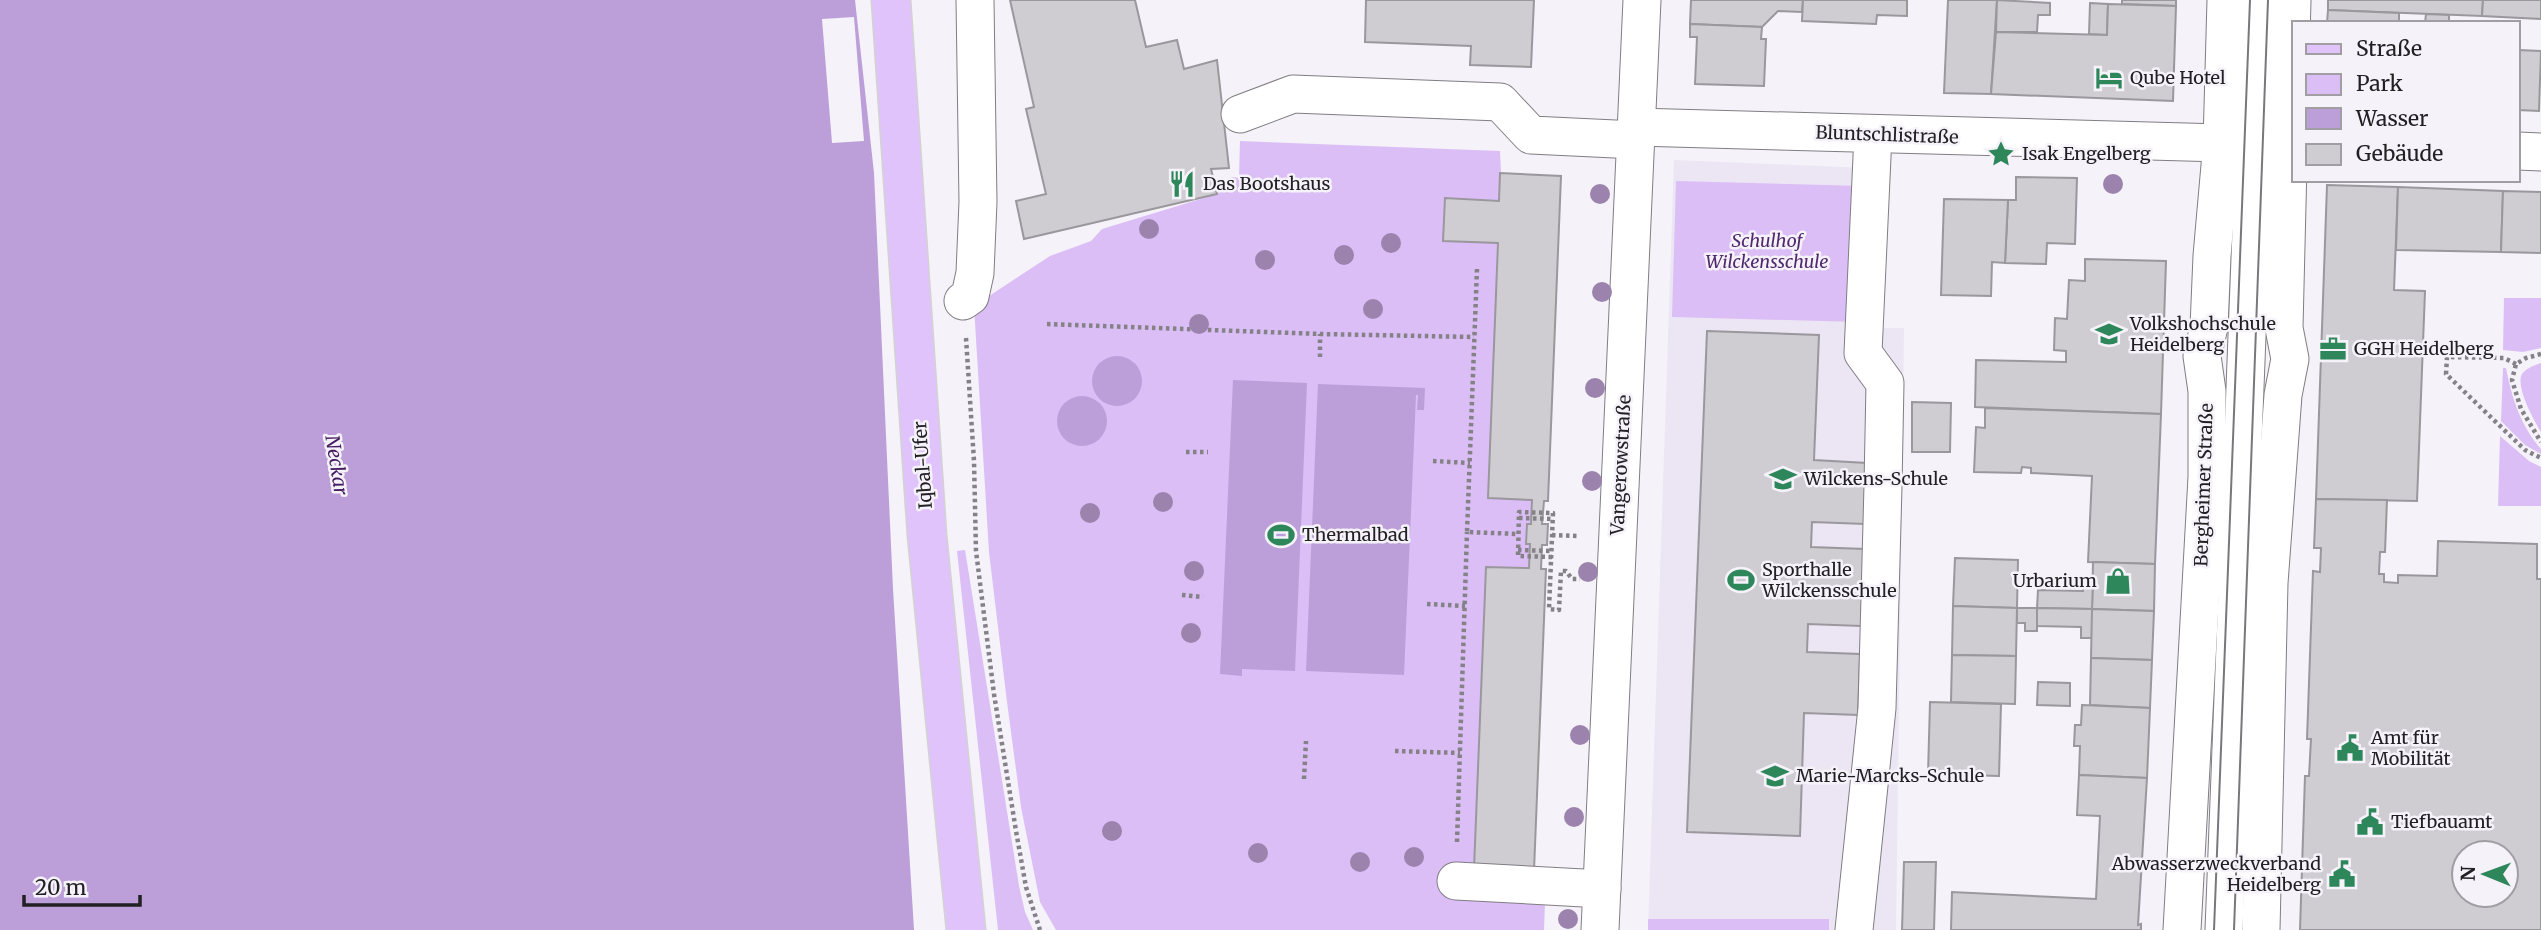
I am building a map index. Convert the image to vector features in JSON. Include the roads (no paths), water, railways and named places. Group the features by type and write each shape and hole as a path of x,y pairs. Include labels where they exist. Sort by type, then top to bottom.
{"main road":[{"name":"Iqbal-Ufer","path":"891,0 927,535 966,930"}],"street":[{"path":"963,301 970,296 975,273 978,202 975,0"},
{"name":"Vangerowstraße","path":"1600,930 1642,0"},
{"name":"Bergheimer Straße","path":"2182,930 2207,477 2207,391 2202,356 2209,327 2222,143 2226,0"},
{"path":"2224,930 2260,0"},
{"path":"2261,930 2269,583 2283,395 2290,359 2284,328 2292,0"},
{"name":"Bluntschlistraße","path":"1240,114 1293,94 1500,102 1531,135 1873,135 2222,143"},
{"path":"1854,930 1877,708 1884,447 1885,383 1863,353 1873,135"},
{"path":"2520,151 2541,152"},
{"path":"1456,881 1602,889"}],"water":[{"name":"Neckar","path":"0,0 855,0 874,173 893,589 914,930 0,930"},
{"path":"1117,356 1135,363 1142,381 1135,399 1117,406 1099,399 1092,381 1099,363"},
{"path":"1233,380 1307,383 1295,671 1242,669 1242,676 1220,674"},
{"path":"1318,384 1425,388 1424,410 1417,410 1416,395 1404,675 1306,671"},
{"path":"1082,396 1100,403 1107,421 1100,439 1082,446 1064,439 1057,421 1064,403"}],"tram line":[{"path":"2214,930 2250,0"},
{"path":"2234,930 2268,0"}],"place":[{"name":"Qube Hotel","path":"2109,78"},
{"name":"Isak Engelberg","path":"2001,154"},
{"name":"Das Bootshaus","path":"1182,184"},
{"name":"Volkshochschule Heidelberg","path":"2109,334"},
{"name":"GGH Heidelberg","path":"2333,349"},
{"name":"Wilckens-Schule","path":"1783,479"},
{"name":"Thermalbad","path":"1281,535"},
{"name":"Sporthalle Wilckensschule","path":"1741,580"},
{"name":"Urbarium","path":"2118,581"},
{"name":"Amt für Mobilität","path":"2350,748"},
{"name":"Marie-Marcks-Schule","path":"1775,776"},
{"name":"Tiefbauamt","path":"2370,822"},
{"name":"Abwasserzweckverband Heidelberg","path":"2342,874"}],"park label":[{"name":"Schulhof Wilckensschule","path":"1767,251"}]}
